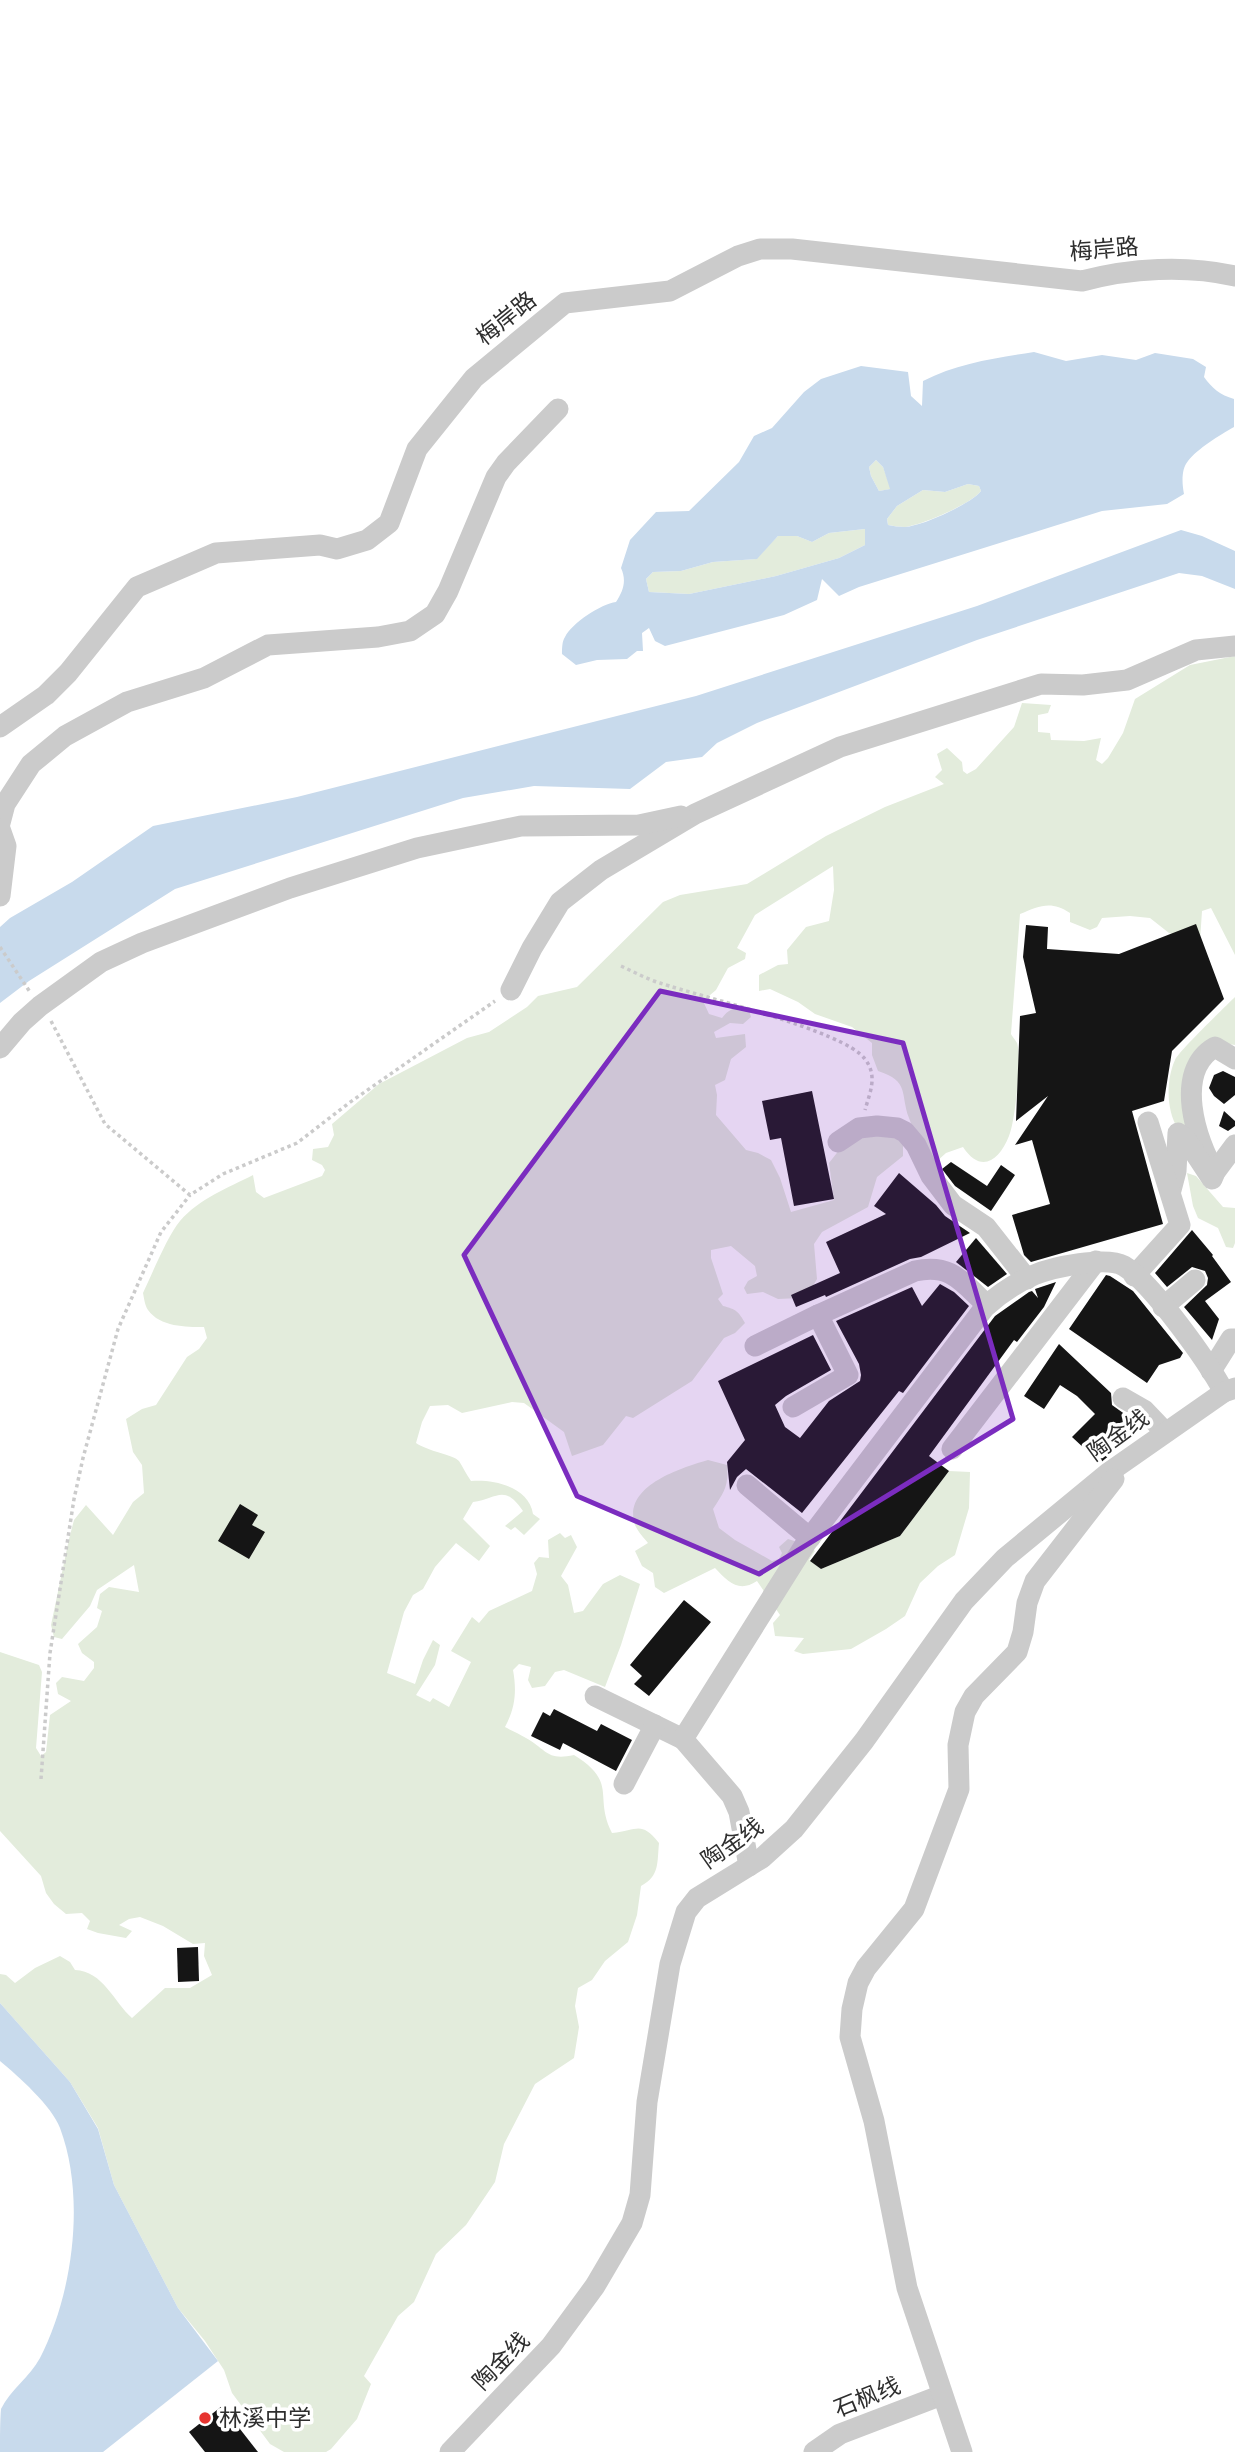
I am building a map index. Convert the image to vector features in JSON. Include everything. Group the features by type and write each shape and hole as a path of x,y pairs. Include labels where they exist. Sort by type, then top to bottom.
{"street":[{"name":"梅岸路","path":"0,727 47,695 137,587 216,553 320,545 337,549 367,540 388,523 417,449 474,378 565,303 670,291 738,256 760,249 792,249 1082,281 1114,273 1204,269 1235,276"},
{"path":"0,823 5,804 31,764 65,736 127,702 204,678 268,645 378,637 410,631 435,614 448,591 496,477 558,409"},
{"path":"511,990 560,902 601,870 695,814 840,747 1041,684 1083,685 1127,680 1196,650 1235,646"},
{"path":"0,1048 40,1006 101,962 142,943 290,888 416,848 521,826 639,825 695,814"},
{"path":"0,829 6,846 0,896"},
{"path":"1215,1172 1203,1153 1192,1115 1193,1079 1207,1052 1215,1047 1235,1059"},
{"path":"1134,1276 1180,1225 1148,1122"},
{"path":"838,1142 859,1128 877,1126 897,1128 905,1132 916,1145 931,1176 953,1205 985,1227 1027,1279"},
{"path":"1171,1192 1176,1171 1178,1133 1185,1138 1212,1179 1235,1145"},
{"path":"952,1450 1096,1261"},
{"path":"683,1739 810,1538 987,1305 1004,1290 1037,1274 1096,1261 1122,1265 1163,1307 1211,1371 1230,1390"},
{"path":"755,1346 915,1271 930,1268 941,1268 957,1278 987,1305"},
{"path":"1163,1307 1195,1280"},
{"path":"793,1407 848,1375 818,1315"},
{"path":"1211,1371 1231,1339 1235,1339"},
{"name":"陶金线","path":"450,2452 551,2346 595,2286 632,2223 640,2195 647,2102 670,1964 686,1912 696,1898 762,1858 794,1829 864,1741 964,1601 1005,1558 1108,1473 1230,1390"},
{"path":"1123,1398 1144,1410 1165,1432"},
{"path":"962,2452 907,2288 874,2121 850,2037 852,2009 858,1983 866,1969 914,1909 959,1789 958,1745 965,1712 974,1696 1017,1652 1035,1580 1130,1458"},
{"path":"747,1485 810,1538"},
{"path":"595,1696 683,1739 732,1796 739,1812 748,1866"},
{"path":"624,1784 655,1725"},
{"name":"石枫线","path":"814,2452 840,2434 942,2395"}],"path":[{"path":"0,947 49,1018 105,1124 190,1195"},
{"path":"621,966 658,983 771,1017 854,1048 866,1060 873,1082 859,1128"},
{"path":"41,1779 50,1653 83,1458 118,1329 162,1231 190,1195 223,1174 297,1143 348,1103 511,990"}],"highlighted area":[{"path":"660,991 903,1043 1013,1419 759,1574 577,1496 464,1255"}],"green space":[{"path":"876,460 883,467 891,489 879,491 871,476 869,467"},
{"path":"968,484 979,486 981,491 957,508 905,527 888,525 887,519 897,506 923,490 945,492"},
{"path":"865,529 865,545 839,558 776,576 689,594 649,592 646,579 653,572 681,571 713,562 756,559 778,536 797,536 812,542 829,533"},
{"path":"1235,656 1235,955 1211,908 1202,911 1200,941 1169,933 1150,918 1102,918 1097,927 1090,930 1070,922 1070,913 1051,905 1020,914 1011,1034 1017,1043 1018,1075 1009,1136 1000,1152 989,1161 976,1160 963,1147 946,1153 936,1162 927,1160 911,1124 899,1084 895,1079 878,1071 872,1055 872,1043 852,1027 815,1014 798,1002 770,989 759,991 759,975 778,965 788,964 787,950 806,927 829,921 834,890 833,866 755,915 737,948 746,953 745,959 728,968 716,990 703,1001 709,1014 722,1018 733,1009 748,1007 751,1017 743,1024 730,1023 714,1032 716,1038 745,1034 746,1047 731,1059 725,1080 715,1085 716,1115 746,1150 771,1160 791,1212 834,1200 829,1163 847,1140 862,1136 898,1136 903,1144 903,1156 877,1177 868,1207 822,1232 814,1244 817,1279 810,1291 799,1298 778,1299 763,1292 747,1294 744,1288 748,1281 757,1276 755,1266 731,1246 711,1250 711,1258 723,1294 718,1299 723,1306 737,1311 745,1323 735,1333 724,1338 692,1381 633,1418 626,1416 603,1445 572,1456 564,1432 524,1403 512,1402 462,1413 448,1405 430,1406 416,1443 459,1461 471,1481 500,1483 518,1491 525,1497 533,1514 540,1519 524,1535 515,1527 511,1530 505,1526 523,1511 511,1497 500,1495 473,1502 463,1519 490,1546 479,1561 456,1543 435,1567 423,1589 413,1595 404,1612 387,1673 415,1684 433,1640 440,1645 435,1665 416,1695 430,1702 433,1698 449,1707 471,1662 451,1651 472,1617 479,1623 489,1611 532,1591 537,1574 534,1563 539,1557 549,1558 548,1540 560,1533 565,1538 571,1535 577,1547 561,1576 568,1585 574,1613 583,1611 603,1584 620,1575 640,1584 621,1645 605,1687 564,1670 555,1672 545,1686 532,1688 528,1680 531,1667 519,1664 513,1670 514,1700 505,1727 552,1755 574,1755 588,1765 601,1782 604,1809 612,1833 638,1829 647,1831 659,1843 657,1862 652,1878 641,1886 637,1915 628,1942 605,1961 592,1980 578,1988 575,2006 579,2027 574,2058 535,2084 504,2144 495,2182 466,2225 436,2254 414,2302 398,2316 364,2376 371,2384 357,2419 326,2452 284,2452 270,2444 232,2393 224,2370 178,2308 114,2185 98,2128 70,2082 0,2003 0,1974 6,1975 15,1983 35,1968 60,1956 70,1962 75,1970 101,1981 132,2018 165,1988 190,1988 212,1975 204,1956 205,1943 193,1944 163,1926 140,1917 119,1925 132,1931 126,1938 87,1929 90,1921 82,1913 66,1914 54,1904 46,1893 41,1876 0,1831 0,1652 39,1665 42,1672 36,1748 41,1756 46,1752 50,1715 71,1701 58,1694 56,1683 62,1677 84,1681 94,1668 94,1662 82,1653 78,1644 97,1627 102,1611 97,1608 100,1594 109,1587 139,1592 134,1565 97,1590 90,1606 62,1639 54,1637 51,1625 74,1520 86,1505 113,1535 133,1502 144,1493 142,1465 133,1452 126,1419 142,1409 156,1405 187,1357 199,1349 207,1338 204,1327 166,1323 153,1316 147,1308 143,1293 165,1245 175,1227 196,1206 253,1175 256,1192 264,1198 322,1176 325,1170 322,1165 312,1160 313,1149 328,1147 334,1135 332,1124 379,1084 467,1038 489,1032 527,1007 538,996 577,987 663,902 680,895 747,884 826,836 885,807 944,784 935,777 942,770 937,754 947,748 962,762 963,771 967,774 976,769 1014,727 1022,703 1051,705 1048,713 1038,715 1038,732 1050,733 1051,740 1084,741 1101,738 1096,760 1102,764 1123,733 1135,699 1190,665"},
{"path":"1235,997 1235,1045 1222,1043 1204,1058 1184,1128 1178,1129 1169,1104 1170,1077 1175,1060"},
{"path":"1187,1173 1196,1176 1223,1207 1235,1208 1233,1248 1226,1247 1218,1228 1198,1218"},
{"path":"708,1460 727,1465 725,1488 713,1509 719,1528 772,1561 779,1559 782,1553 779,1547 788,1539 807,1545 815,1551 809,1560 821,1569 900,1536 949,1471 970,1472 969,1508 955,1555 920,1583 905,1616 851,1649 803,1654 794,1651 804,1638 775,1636 773,1623 780,1615 757,1581 739,1586 715,1568 664,1593 655,1587 653,1573 642,1566 635,1551 648,1543 635,1525 633,1511 637,1500 645,1489 656,1481"}],"water":[{"path":"1034,352 1066,361 1102,355 1136,360 1155,353 1193,359 1206,367 1204,377 1213,388 1234,399 1234,427 1192,456 1183,472 1184,494 1167,504 1102,511 859,587 839,596 822,579 817,600 784,615 665,646 655,641 649,628 642,633 643,651 637,651 627,659 597,660 576,665 562,654 564,639 580,620 595,610 616,602 623,586 621,568 630,540 656,512 689,511 739,462 754,436 772,428 804,392 821,379 861,366 908,372 911,396 922,406 923,381 963,365","holes":["876,460 883,467 890,489 879,491 871,476 869,467","968,484 979,486 981,491 957,508 923,523 905,527 888,525 887,519 897,506 923,490 945,492","865,529 865,545 839,558 776,576 689,594 649,592 646,579 653,572 681,571 713,562 757,559 778,536 797,536 812,542 829,533"]},
{"path":"1181,530 1235,551 1235,589 1202,576 1179,573 977,640 757,723 717,743 702,757 666,762 630,789 534,786 463,798 175,889 29,981 0,1003 0,927 10,918 72,882 153,826 297,797 696,696 977,606"},
{"path":"0,2003 70,2082 98,2129 114,2185 178,2308 218,2361 103,2452 0,2452 1,2409 40,2358 61,2305 68,2275 74,2214 68,2155 56,2119 25,2083 0,2061"}],"building":[{"path":"1196,924 1224,999 1172,1051 1164,1101 1132,1111 1163,1224 1031,1262 1024,1255 1012,1215 1050,1204 1032,1140 1015,1145 1048,1096 1016,1121 1020,1016 1036,1013 1023,957 1026,925 1048,927 1047,949 1119,954"},
{"path":"1223,1071 1235,1077 1235,1095 1224,1104 1209,1088 1214,1075"},
{"path":"812,1091 834,1199 794,1206 781,1138 770,1140 762,1101"},
{"path":"1224,1111 1235,1121 1235,1126 1228,1131 1219,1126"},
{"path":"951,1162 987,1186 1001,1165 1015,1175 991,1211 955,1186 942,1169"},
{"path":"899,1173 945,1216 970,1233 921,1257 910,1259 826,1297 825,1295 796,1307 791,1295 840,1273 826,1242 886,1214 874,1206"},
{"path":"1192,1230 1231,1282 1205,1301 1219,1319 1212,1340 1184,1307 1207,1285 1205,1271 1192,1267 1167,1287 1155,1273"},
{"path":"976,1238 1007,1274 988,1287 956,1262"},
{"path":"1106,1275 1133,1291 1183,1353 1180,1358 1159,1365 1147,1383 1069,1329"},
{"path":"1056,1282 1044,1307 1017,1342 1014,1340 929,1456 949,1471 900,1536 821,1569 810,1561 995,1316 1029,1292 1032,1291 1038,1298 1035,1289"},
{"path":"940,1284 969,1306 903,1393 899,1391 802,1513 746,1469 737,1477 730,1490 727,1462 745,1440 718,1381 813,1335 831,1370 775,1405 785,1427 800,1438 829,1401 860,1381 859,1364 836,1321 912,1287 922,1306"},
{"path":"1059,1344 1111,1393 1112,1405 1140,1425 1100,1463 1072,1437 1095,1414 1077,1396 1060,1385 1044,1409 1024,1396"},
{"path":"240,1504 258,1515 252,1525 265,1532 249,1559 218,1541"},
{"path":"684,1600 711,1622 649,1696 634,1684 642,1676 630,1665"},
{"path":"554,1709 597,1731 601,1724 632,1740 616,1771 563,1743 560,1750 531,1736 543,1712 550,1716"},
{"path":"198,1947 199,1981 178,1982 177,1948"},
{"path":"222,2406 258,2452 205,2452 189,2432"}],"place":[{"name":"林溪中学","path":"205,2418"}]}
